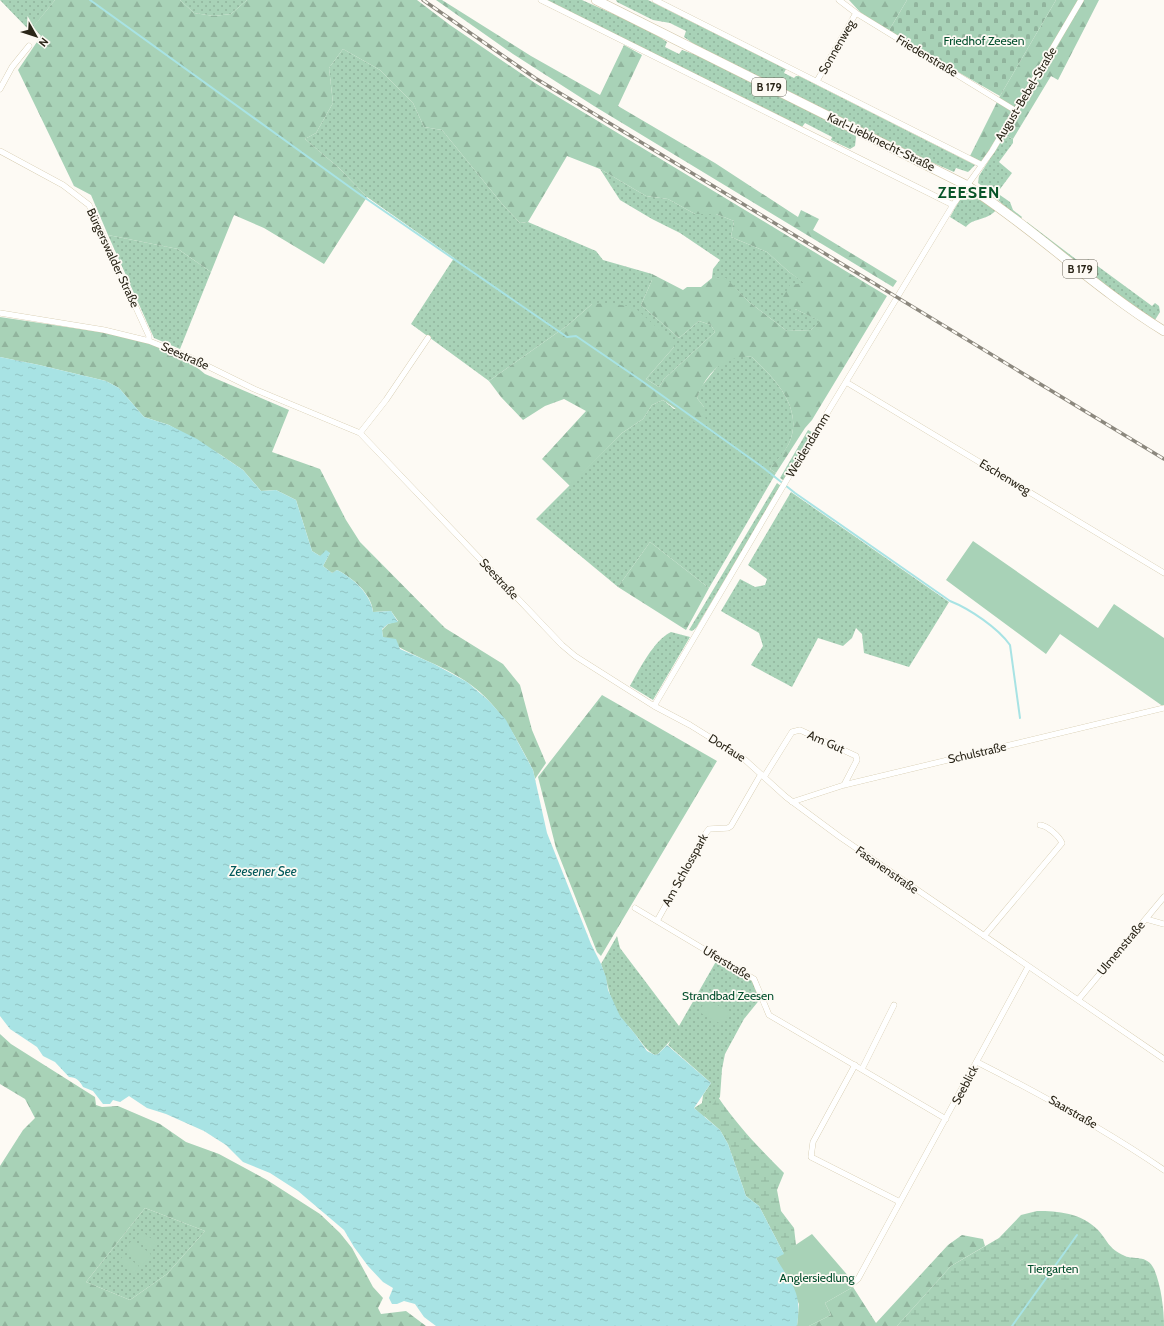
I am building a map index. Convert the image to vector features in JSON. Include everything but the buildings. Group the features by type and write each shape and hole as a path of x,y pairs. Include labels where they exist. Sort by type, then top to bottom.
{"main road":[{"name":"Karl-Liebknecht-Straße","path":"601,1 966,185 997,206 1108,291 1164,331"}],"street":[{"name":"Karl-Liebknecht-Straße","path":"541,0 953,205"},
{"name":"Karl-Liebknecht-Straße","path":"655,0 982,165"},
{"name":"Friedenstraße","path":"840,0 856,13 1016,111"},
{"name":"August-Bebel-Straße","path":"966,185 982,165 1016,111 1081,0"},
{"name":"Sonnenweg","path":"817,81 856,13"},
{"path":"0,89 12,68 29,46"},
{"name":"Bürgerswalder Straße","path":"0,151 63,185 89,205 149,336 149,341"},
{"name":"Weidendamm","path":"654,706 786,481 966,185"},
{"name":"Seestraße","path":"0,313 104,330 149,341 189,357 254,389 360,433 562,645 575,656 654,706"},
{"path":"360,433 386,400 428,338"},
{"name":"Eschenweg","path":"846,382 1164,573"},
{"name":"Dorfaue","path":"654,706 690,725 743,758 792,802"},
{"name":"Schulstraße","path":"792,802 844,785 1164,708"},
{"name":"Am Gut","path":"763,775 792,732 800,730 856,756 857,760 844,785"},
{"name":"Am Schlosspark","path":"657,921 706,833 709,829 728,828 731,826 763,775"},
{"name":"Fasanenstraße","path":"792,802 881,866 1164,1059"},
{"path":"984,936 1062,843 1060,838 1045,826 1040,825"},
{"name":"Ulmenstraße","path":"1078,1000 1164,897"},
{"name":"Uferstraße","path":"635,908 754,979 769,1015 946,1118"},
{"path":"1146,919 1164,924"},
{"name":"Seeblick","path":"852,1284 858,1279 1028,967"},
{"path":"862,1069 894,1005"},
{"name":"Saarstraße","path":"977,1062 1089,1121 1164,1170"},
{"path":"855,1065 813,1142 811,1157 900,1202"}],"green space":[{"path":"0,0 55,0 30,31"},
{"path":"55,0 180,0 194,13 214,16 231,14 247,0 417,0 450,25 535,83 887,296 812,420 805,428 776,473 770,469 790,441 793,428 793,416 784,394 769,374 752,357 742,357 725,362 718,367 711,373 701,389 697,398 704,407 706,422 700,426 663,400 652,405 643,419 622,433 570,486 542,459 586,411 564,399 545,406 523,420 501,397 489,381 568,325 592,304 608,303 634,307 673,342 674,347 646,379 659,387 664,379 715,332 711,325 699,321 679,338 641,305 652,280 652,274 683,290 687,287 701,287 712,278 726,278 749,302 787,331 811,330 820,321 795,309 783,297 790,285 804,283 789,272 767,252 731,237 734,221 716,214 695,214 668,199 646,196 600,169 567,156 528,222 520,223 503,205 442,130 424,127 413,103 380,70 343,49 329,68 333,103 316,133 305,139 339,168 367,197 324,264 264,228 234,215 211,272 178,249 108,235 91,195 74,186 18,70 41,36 33,27"},
{"path":"180,0 247,0 231,14 214,16 194,13"},
{"path":"436,0 442,0 531,56 600,95 624,45 642,55 618,106 715,163 798,217 801,210 819,219 813,230 897,281 893,287 594,106 513,54"},
{"path":"546,0 582,0 649,30 667,42 665,47 679,54 682,50 699,56 854,133 856,137 855,146 850,149 831,140 832,137 805,123 802,127"},
{"path":"616,0 648,0 786,69 784,73 794,78 799,76 975,165 968,172 956,168 954,172 931,162 701,49 684,37 686,31 670,23 653,20 617,2"},
{"path":"849,0 907,0 888,32 860,12"},
{"name":"Friedhof Zeesen","path":"907,0 1056,0 1000,96 888,32"},
{"path":"1056,0 1099,0 1058,80 1051,76 1013,139 1000,132 982,162 970,156 1000,96"},
{"path":"343,49 380,70 413,103 424,127 442,130 503,205 520,223 528,222 596,251 603,260 652,274 652,280 641,305 679,338 699,321 711,325 715,332 664,379 659,387 646,379 674,347 592,304 568,325 489,381 411,324 454,258 367,197 339,168 305,139 316,133 333,103 329,68"},
{"path":"1005,135 1013,139 1013,143 999,162 1012,173 997,193 1010,202 1013,210 1022,217 1020,220 978,183 979,176"},
{"path":"600,169 646,196 668,199 695,214 716,214 734,221 731,237 767,252 789,272 805,283 795,309 821,321 811,330 787,331 749,302 726,279 712,278 713,269 720,260 680,233 652,219 620,200"},
{"path":"965,193 972,193 996,210 992,214 972,222 966,227 950,217"},
{"path":"1027,222 1077,260 1075,263 1026,225"},
{"path":"108,235 178,249 211,272 180,349 154,338"},
{"path":"1088,259 1152,306 1155,303 1159,306 1160,312 1155,320 1152,320 1143,314 1083,268"},
{"path":"0,317 147,339 178,352 205,374 289,410 272,452 320,469 346,520 360,542 445,628 503,664 520,685 532,730 546,763 535,779 533,770 513,733 488,700 467,682 447,670 403,650 383,637 382,630 388,624 398,621 391,611 373,612 372,605 361,587 349,577 337,570 332,573 323,566 330,553 320,556 312,551 296,500 276,490 261,491 243,470 221,455 169,425 144,417 119,388 106,381 0,357"},
{"path":"738,356 752,357 769,374 784,394 793,416 793,428 790,441 784,452 770,469 776,473 709,588 650,542 618,587 536,519 622,433 643,419 652,405 663,400 674,409 704,407 697,398 701,387 721,362"},
{"path":"808,430 812,432 784,481 780,478"},
{"path":"777,483 781,486 696,628 692,631 689,630"},
{"path":"791,492 949,602 909,667 864,653 862,634 856,628 852,638 843,646 818,638 792,687 751,665 763,646 759,633 721,611 740,579 755,587 765,585 767,579 748,565"},
{"path":"973,541 1098,628 1114,604 1164,638 1164,707 1060,634 1046,654 946,580"},
{"path":"650,542 709,588 686,630 618,587"},
{"path":"671,632 690,637 653,700 630,686 653,648"},
{"path":"602,695 717,761 601,956 597,952 556,848 538,777"},
{"name":"Strandbad Zeesen","path":"617,936 620,948 679,1026 718,958 753,979 761,998 744,1019 725,1054 722,1069 720,1097 704,1117 694,1108 702,1103 703,1095 711,1083 668,1045 671,1040 658,1054 655,1055 649,1051 616,1011 601,964"},
{"path":"706,999 730,1012 723,1025 699,1012"},
{"path":"0,1034 11,1044 95,1097 96,1105 102,1107 118,1106 160,1124 186,1142 219,1154 267,1180 320,1214 340,1233 352,1248 373,1287 383,1298 378,1308 381,1314 406,1311 426,1326 0,1326 0,1166 23,1130 35,1118 25,1099 0,1084","holes":["145,1208 205,1231 167,1274 130,1300 86,1282"]},
{"path":"718,1097 749,1136 784,1173 777,1190 781,1211 794,1228 796,1245 784,1254 759,1206 746,1196 728,1144 720,1130 704,1116"},
{"path":"145,1208 205,1231 167,1274 130,1300 86,1282"},
{"name":"Tiergarten","path":"1037,1211 1061,1212 1084,1219 1097,1229 1111,1247 1119,1253 1128,1257 1140,1258 1148,1261 1154,1269 1160,1290 1163,1305 1164,1326 897,1326 951,1266 999,1238 1021,1215"},
{"path":"141,1231 156,1242 151,1249 136,1238"},
{"name":"Anglersiedlung","path":"812,1234 850,1278 853,1287 825,1303 831,1315 809,1326 797,1326 799,1304 776,1258"},
{"path":"962,1235 983,1239 985,1246 951,1266 897,1326 809,1326 831,1315 825,1303 853,1287 876,1323 948,1245"},
{"path":"132,1240 151,1254 143,1265 124,1250"},
{"path":"124,1255 139,1266 134,1273 119,1261"}],"water":[{"name":"Zeesener See","path":"0,357 106,381 119,388 144,417 169,425 197,439 243,470 261,491 276,490 296,500 312,551 320,556 326,550 330,553 323,566 332,573 337,570 355,582 369,599 373,612 391,611 398,622 388,624 382,629 383,637 396,639 400,649 434,664 467,682 488,700 506,720 533,770 547,833 591,944 601,964 606,977 608,990 620,1016 647,1051 655,1055 667,1045 711,1083 694,1108 720,1130 728,1144 746,1196 759,1206 784,1254 776,1258 795,1290 798,1305 797,1326 436,1326 424,1317 415,1304 404,1301 397,1304 392,1304 389,1298 393,1288 383,1282 368,1266 344,1230 298,1191 270,1173 243,1162 226,1145 204,1131 166,1114 147,1108 129,1096 120,1102 113,1100 110,1104 103,1104 93,1091 83,1087 76,1079 69,1077 55,1062 43,1056 37,1047 10,1029 0,1016"}],"waterway":[{"path":"90,0 358,193 567,337 576,336 639,379 761,466 795,493 950,601 975,614 991,626 1010,645 1020,718"},
{"path":"1012,1326 1077,1235"}],"railway":[{"path":"423,0 535,78 1164,459"}],"district":[{"name":"ZEESEN","path":"969,192"}]}
